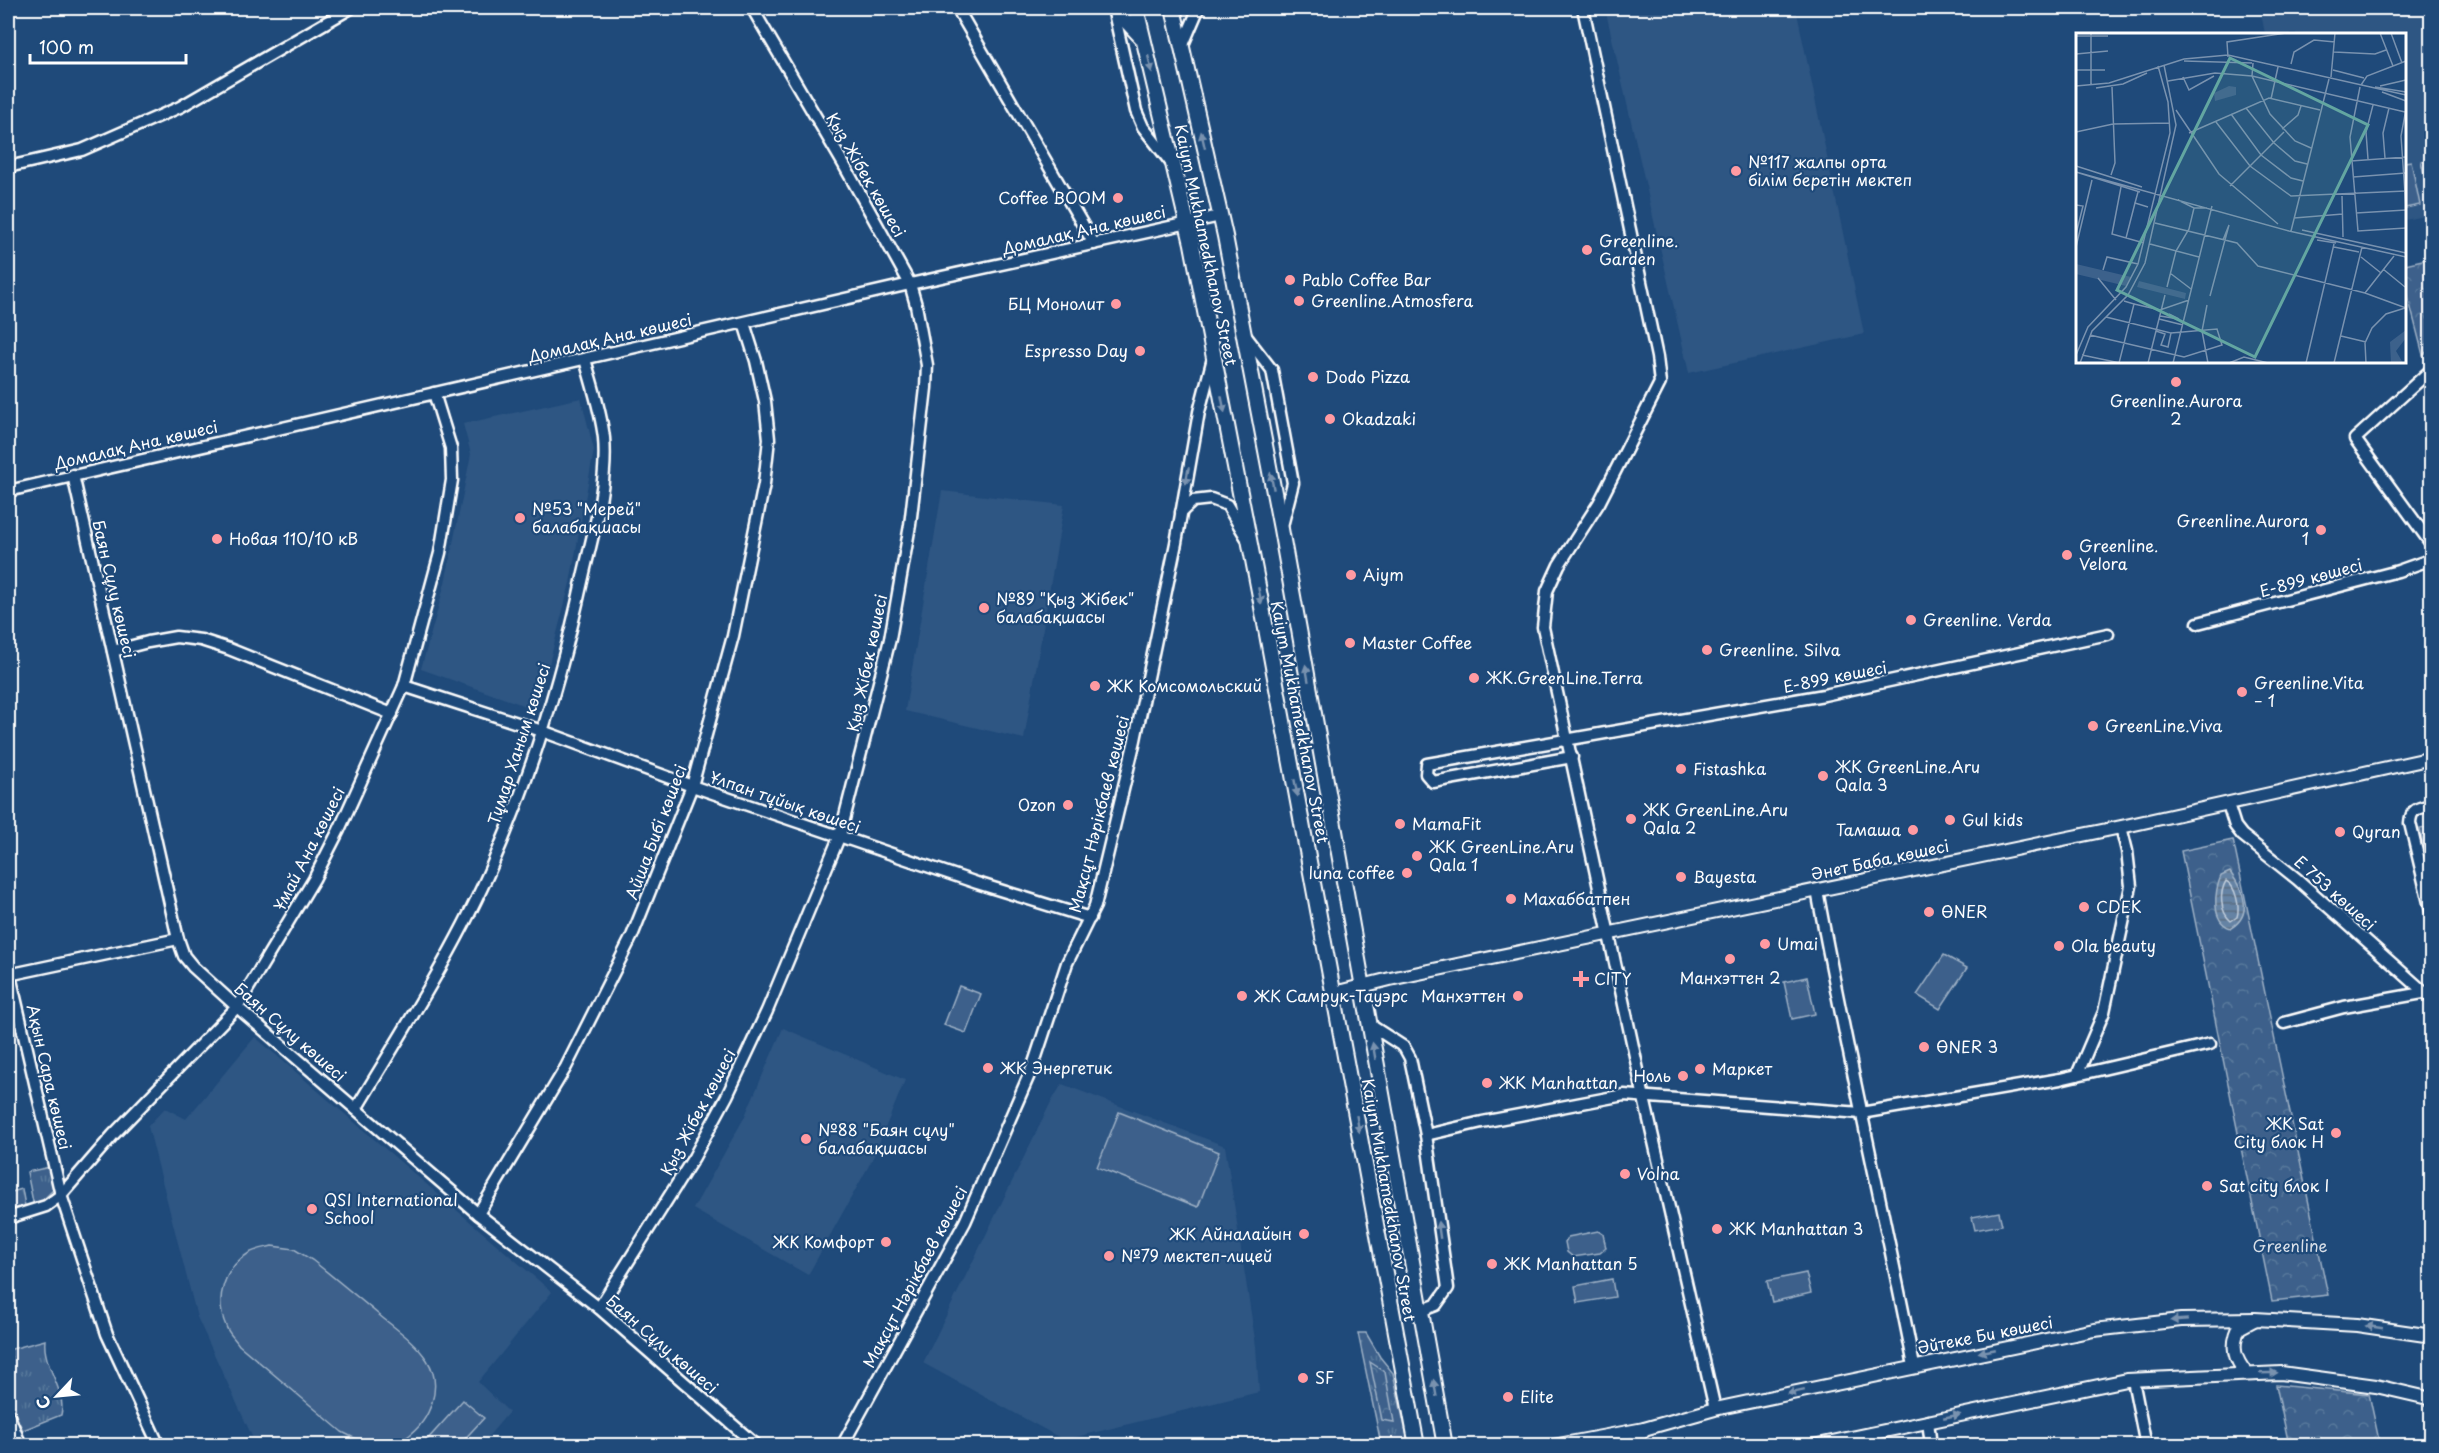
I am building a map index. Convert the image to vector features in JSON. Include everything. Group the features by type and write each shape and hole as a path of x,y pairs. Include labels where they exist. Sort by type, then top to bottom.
{"main road":[{"path":"1113,8 1144,40"},
{"name":"Kaiym Mukhamedkhanov Street","path":"1136,8 1187,223 1214,358 1418,1446"},
{"name":"Kaiym Mukhamedkhanov Street","path":"1173,8 1220,216 1281,529 1445,1446"}],"street":[{"path":"8,167 82,150 180,107 351,8"},
{"name":"Қыз Жібек көшесі","path":"600,1308 694,1157 727,1096 767,1011 840,835 890,639 910,525 927,365 910,284 753,8"},
{"path":"957,8 1094,244"},
{"path":"1113,8 1136,111 1143,127 1174,165"},
{"path":"1182,48 1197,12 1196,8"},
{"path":"1583,8 1657,357 1660,383 1599,504 1559,565 1547,591 1543,627 1644,1098 1715,1409"},
{"name":"Домалақ Ана көшесі","path":"8,491 910,284 1220,216"},
{"name":"Айша Бибі көшесі","path":"478,1214 566,1067 632,936 692,786 733,636 764,484 769,439 765,401 744,323"},
{"path":"1243,332 1272,370 1293,483 1281,529"},
{"name":"Тұмар Ханым көшесі","path":"356,1109 453,943 483,884 520,797 542,731 573,625 596,518 603,472 604,440 600,412 585,358"},
{"name":"Мақсұт Нәрікбаев көшесі","path":"842,1446 964,1222 1033,1066 1067,963 1090,918 1131,759 1199,412 1214,358"},
{"path":"2432,369 2355,439 2432,545"},
{"name":"Ұмай Ана көшесі","path":"8,1218 39,1209 61,1195 113,1135 237,1007 314,879 404,686 440,554 452,480 451,448 434,393"},
{"name":"Баян Сұлу көшесі","path":"73,475 178,939 184,956 237,1007 478,1214 600,1308 757,1446"},
{"path":"1181,513 1193,501 1211,499 1227,505 1250,545"},
{"name":"Е-899 көшесі","path":"2198,623 2398,571 2432,559"},
{"name":"Е-899 көшесі","path":"1572,757 1433,782 1426,774 1427,764 1824,695 2108,634"},
{"path":"113,651 176,638 201,640 392,714"},
{"name":"Ұлпан тұйық көшесі","path":"404,686 542,731 692,786 977,883 1090,918"},
{"name":"Әнет Баба көшесі","path":"1334,993 1390,979 2121,827 2432,758"},
{"name":"Е 753 көшесі","path":"2228,804 2235,826 2242,835 2297,879 2429,994"},
{"path":"2431,911 2410,823 2410,813 2415,808 2432,805"},
{"path":"2077,1075 2104,1012 2131,886 2127,851 2121,827"},
{"path":"1817,890 1840,1020 1914,1366"},
{"path":"8,972 178,939"},
{"name":"Ақын Сара көшесі","path":"8,972 61,1195 108,1334 159,1446"},
{"path":"2284,1023 2344,1007 2429,994"},
{"path":"1370,1025 1404,1047 1410,1058 1426,1136 1448,1288 1436,1305 1420,1311"},
{"path":"1426,1136 1482,1122 1624,1095 1861,1113 2077,1075 2210,1044"},
{"path":"2247,1374 2235,1355 2233,1347 2239,1328 2255,1319"},
{"name":"Әйтеке Би көшесі","path":"1553,1446 1644,1429 1715,1409 1914,1366 2094,1330 2181,1320 2255,1319 2357,1325 2432,1336"},
{"path":"1813,1446 2133,1380 2281,1373 2376,1386 2432,1398"},
{"path":"2133,1380 2146,1446"},
{"path":"8,1414 21,1446"},
{"path":"1928,1421 1931,1446"},
{"path":"1632,1446 1644,1429"}],"shaded area":[{"name":"№117 жалпы орта білім беретін мектеп","path":"1605,8 1796,8 1864,334 1689,373"},
{"path":"2260,8 2431,8 2431,215 2406,220 2406,33 2265,33"},
{"name":"№53 \"Мерей\" балабақшасы","path":"581,398 594,450 570,583 537,710 421,669 445,583 471,454 463,424"},
{"name":"№89 \"Қыз Жібек\" балабақшасы","path":"942,491 1064,505 1024,739 905,711"},
{"name":"№88 \"Баян сұлу\" балабақшасы","path":"783,1028 905,1080 872,1160 808,1275 693,1209 744,1118"},
{"name":"QSI International School","path":"255,1037 552,1292 478,1382 509,1412 481,1445 256,1445 197,1317 148,1126 165,1108 186,1119"},
{"name":"№79 мектеп-лицей","path":"1062,1084 1225,1146 1256,1346 1259,1392 1064,1440 923,1363 1050,1104"}],"green space":[{"path":"2431,159 2432,201 2430,201 2421,161"},
{"path":"2411,161 2420,205 2406,208 2406,162"},
{"path":"2431,258 2431,348 2423,355 2406,289 2406,264"},
{"path":"2432,827 2431,881 2420,829"},
{"name":"Greenline","path":"2233,840 2328,1295 2272,1301 2181,851"},
{"path":"1944,955 1967,968 1940,1009 1917,995"},
{"path":"1807,977 1815,1014 1792,1019 1784,982"},
{"path":"959,986 981,994 966,1033 944,1025"},
{"path":"1119,1112 1219,1152 1198,1207 1097,1167"},
{"path":"50,1167 55,1188 41,1202 33,1202 27,1172"},
{"path":"22,1189 25,1206 8,1210 8,1193"},
{"path":"1999,1212 2002,1225 1975,1230 1972,1217"},
{"path":"1598,1231 1603,1234 1606,1248 1600,1253 1573,1257 1567,1252 1565,1242 1568,1237"},
{"path":"272,1246 294,1249 312,1260 407,1338 427,1360 434,1381 432,1402 422,1422 407,1437 391,1444 374,1444 342,1432 239,1345 230,1334 221,1305 221,1295 228,1276 240,1259 249,1253"},
{"path":"1806,1273 1811,1293 1772,1302 1767,1281"},
{"path":"1612,1279 1615,1297 1578,1303 1575,1286"},
{"path":"1358,1333 1366,1333 1380,1357 1393,1373 1408,1441 1390,1445 1380,1439"},
{"path":"45,1340 47,1359 61,1396 61,1415 23,1430 14,1411 10,1391 8,1350"},
{"path":"1370,1362 1385,1372 1394,1422 1382,1420"},
{"path":"2276,1385 2369,1394 2380,1445 2289,1445"},
{"path":"463,1400 484,1418 459,1445 431,1445 426,1441"}],"water":[{"path":"2230,872 2239,886 2244,902 2242,916 2231,928 2224,925 2220,919 2216,905 2221,876"}],"place":[{"name":"№117 жалпы орта білім беретін мектеп","path":"1736,171"},
{"name":"Coffee BOOM","path":"1118,198"},
{"name":"Greenline. Garden","path":"1587,250"},
{"name":"Pablo Coffee Bar","path":"1290,280"},
{"name":"Greenline.Atmosfera","path":"1299,301"},
{"name":"БЦ Монолит","path":"1116,304"},
{"name":"Espresso Day","path":"1140,351"},
{"name":"Dodo Pizza","path":"1313,377"},
{"name":"Greenline.Aurora 2","path":"2176,382"},
{"name":"Okadzaki","path":"1330,419"},
{"name":"№53 \"Мерей\" балабақшасы","path":"520,518"},
{"name":"Greenline.Aurora 1","path":"2321,530"},
{"name":"Новая 110/10 кВ","path":"217,539"},
{"name":"Greenline. Velora","path":"2067,555"},
{"name":"Aiym","path":"1351,575"},
{"name":"№89 \"Қыз Жібек\" балабақшасы","path":"984,608"},
{"name":"Greenline. Verda","path":"1911,620"},
{"name":"Master Coffee","path":"1350,643"},
{"name":"Greenline. Silva","path":"1707,650"},
{"name":"ЖК.GreenLine.Terra","path":"1474,678"},
{"name":"ЖК Комсомольский","path":"1095,686"},
{"name":"Greenline.Vita – 1","path":"2242,692"},
{"name":"GreenLine.Viva","path":"2093,726"},
{"name":"Fistashka","path":"1681,769"},
{"name":"ЖК GreenLine.Aru Qala 3","path":"1823,776"},
{"name":"Ozon","path":"1068,805"},
{"name":"ЖК GreenLine.Aru Qala 2","path":"1631,819"},
{"name":"Gul kids","path":"1950,820"},
{"name":"MamaFit","path":"1400,824"},
{"name":"Тамаша","path":"1913,830"},
{"name":"Qyran","path":"2340,832"},
{"name":"ЖК GreenLine.Aru Qala 1","path":"1417,856"},
{"name":"luna coffee","path":"1407,873"},
{"name":"Bayesta","path":"1681,877"},
{"name":"Махаббатпен","path":"1511,899"},
{"name":"CDEK","path":"2084,907"},
{"name":"ӨNER","path":"1929,912"},
{"name":"Umai","path":"1765,944"},
{"name":"Ola beauty","path":"2059,946"},
{"name":"Манхэттен 2","path":"1730,959"},
{"name":"CITY","path":"1581,979"},
{"name":"ЖК Самрук-Тауэрс","path":"1242,996"},
{"name":"Манхэттен","path":"1518,996"},
{"name":"ӨNER 3","path":"1924,1047"},
{"name":"ЖК Энергетик","path":"988,1068"},
{"name":"Маркет","path":"1700,1069"},
{"name":"Ноль","path":"1683,1076"},
{"name":"ЖК Manhattan","path":"1487,1083"},
{"name":"ЖК Sat City блок H","path":"2336,1133"},
{"name":"№88 \"Баян сұлу\" балабақшасы","path":"806,1139"},
{"name":"Volna","path":"1625,1174"},
{"name":"Sat city блок I","path":"2207,1186"},
{"name":"QSI International School","path":"312,1209"},
{"name":"ЖК Manhattan 3","path":"1717,1229"},
{"name":"ЖК Айналайын","path":"1304,1234"},
{"name":"ЖК Комфорт","path":"886,1242"},
{"name":"№79 мектеп-лицей","path":"1109,1256"},
{"name":"ЖК Manhattan 5","path":"1492,1264"},
{"name":"SF","path":"1303,1378"},
{"name":"Elite","path":"1508,1397"}]}
